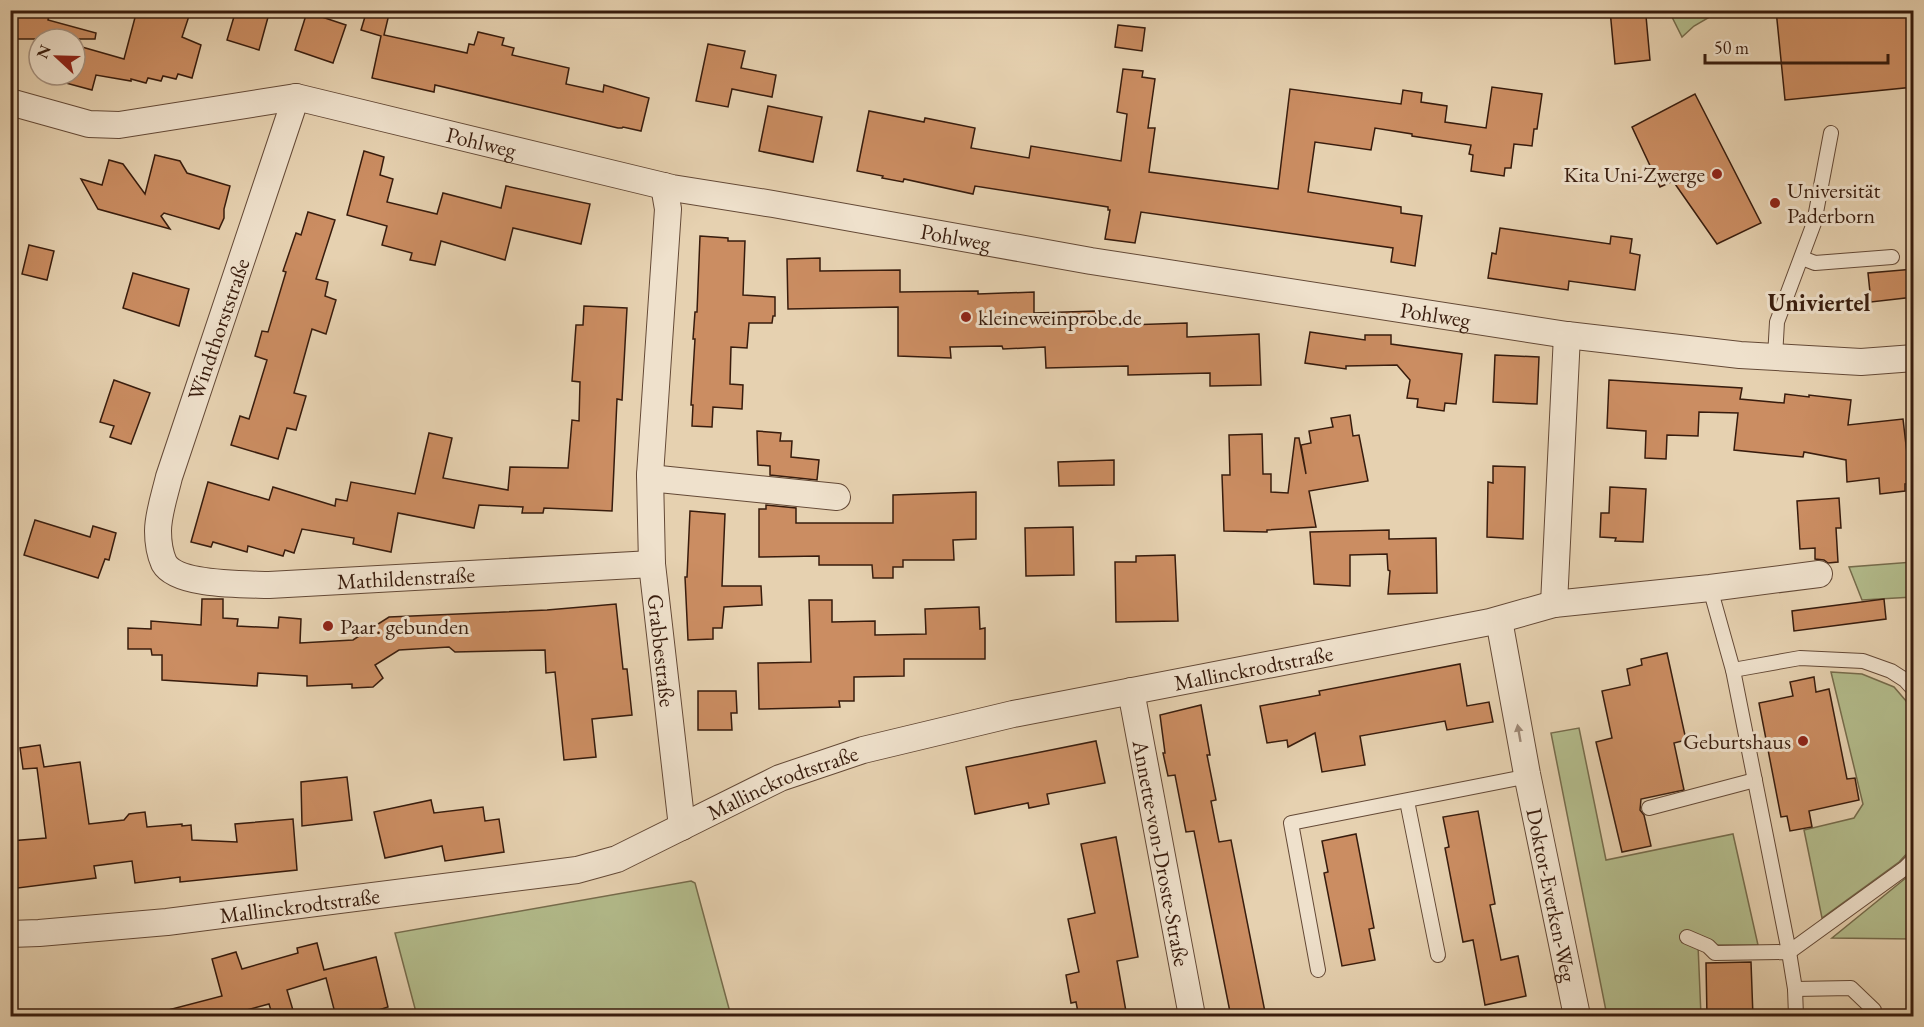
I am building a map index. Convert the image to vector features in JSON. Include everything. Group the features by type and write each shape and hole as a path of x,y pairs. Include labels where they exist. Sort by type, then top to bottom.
{"street":[{"name":"Pohlweg","path":"10,102 89,124 119,125 296,97 664,186 1091,261 1567,335 1740,355 1861,362 1914,358"},
{"name":"Windthorststraße","path":"165,564 160,549 158,529 169,477 296,97"},
{"name":"Grabbestraße","path":"664,186 668,209 650,476 652,564 682,827"},
{"path":"1554,604 1567,335"},
{"path":"650,476 659,479 837,497"},
{"name":"Mathildenstraße","path":"165,564 179,576 216,582 269,585 652,564"},
{"name":"Mallinckrodtstraße","path":"10,933 39,933 166,922 576,870 617,859 780,778 863,750 1013,714 1499,620 1554,604 1819,574"},
{"name":"Doktor-Everken-Weg","path":"1499,620 1527,774 1577,1017"},
{"name":"Annette-von-Droste-Straße","path":"1131,691 1192,1017"}],"lane":[{"path":"1775,357 1777,322 1814,223 1831,133"},
{"path":"1802,258 1815,263 1892,257"},
{"path":"1710,588 1734,670 1789,952 1795,990 1796,1017"},
{"path":"1734,670 1800,658 1863,661 1890,671 1905,680 1914,690"},
{"name":"Doktor-Everken-Weg","path":"1318,970 1291,823 1519,778 1527,774"},
{"path":"1649,808 1755,780"},
{"path":"1407,801 1438,955"},
{"path":"1687,937 1708,946 1715,953 1789,952 1905,868 1914,859"},
{"path":"1795,990 1851,988 1874,1010 1874,1017"}],"green space":[{"path":"1669,10 1720,11 1694,26 1682,37"},
{"path":"1913,562 1913,597 1862,600 1849,567"},
{"path":"1831,672 1862,674 1894,687 1913,709 1914,846 1899,862 1822,918 1804,830 1854,818 1863,804"},
{"path":"1579,728 1606,860 1733,834 1758,945 1698,945 1701,1016 1607,1016 1551,733"},
{"path":"1913,873 1913,939 1832,938 1907,877"},
{"path":"691,881 695,883 731,1016 417,1016 395,933"}],"building":[{"path":"18,10 50,10 48,20 74,27 27,27 27,39 10,39"},
{"path":"137,10 191,10 182,37 201,45 192,78 178,74 176,79 163,76 161,81 148,78 146,83 96,75 92,90 81,87 87,87 87,48 124,59"},
{"path":"236,10 270,10 259,50 227,40"},
{"path":"367,10 390,10 384,35 467,53 469,44 474,45 478,32 504,38 502,45 514,48 512,55 569,68 566,84 603,92 604,85 649,98 641,131 618,128 435,85 434,92 372,78 381,36 361,30"},
{"path":"1610,10 1638,10 1638,17 1646,16 1650,60 1615,64"},
{"path":"1776,10 1914,10 1914,87 1785,100"},
{"path":"307,12 346,25 333,63 295,50"},
{"path":"1118,25 1145,28 1142,51 1115,47"},
{"path":"87,31 96,33 95,39 87,39"},
{"path":"708,44 745,51 741,68 776,75 772,97 732,89 728,107 696,101"},
{"path":"1123,69 1143,71 1142,77 1155,79 1148,128 1155,128 1149,172 1278,189 1290,89 1401,104 1403,90 1422,93 1421,102 1447,106 1445,122 1486,128 1492,87 1542,94 1532,146 1514,144 1511,168 1505,168 1504,176 1471,171 1473,155 1469,154 1471,145 1412,136 1412,134 1375,128 1371,150 1315,142 1308,192 1401,207 1401,213 1422,216 1415,266 1391,262 1393,248 1141,212 1135,243 1105,239 1110,210 1108,207 975,186 973,194 904,179 903,182 882,178 883,176 857,171 869,111 924,122 925,118 975,128 971,148 1029,158 1031,146 1121,161 1127,114 1117,112"},
{"path":"1695,94 1761,223 1717,244 1673,181 1660,187 1632,127"},
{"path":"768,106 822,117 813,162 759,151"},
{"path":"364,151 384,157 380,175 393,179 387,202 437,214 443,193 501,208 506,186 590,204 581,244 513,228 505,260 441,241 435,265 410,260 412,253 382,245 387,226 347,215"},
{"path":"155,155 180,161 187,173 230,186 224,218 219,229 164,213 161,216 170,229 98,209 81,179 102,185 109,160 123,164 145,194"},
{"path":"308,212 335,220 316,279 328,282 325,296 336,300 326,334 312,329 294,393 306,396 296,430 287,428 278,459 231,445 240,416 249,419 267,360 255,356 262,331 268,332 286,272 283,271 296,233 301,235"},
{"path":"1500,228 1610,244 1611,236 1632,239 1630,253 1640,255 1635,290 1569,281 1568,290 1488,278 1492,253 1496,254"},
{"path":"700,236 728,238 728,241 745,241 743,295 775,297 775,316 773,316 772,323 749,323 747,348 731,347 730,384 743,385 742,409 713,407 712,427 692,426 695,339 693,339 695,312 697,312"},
{"path":"29,245 54,251 47,280 22,274"},
{"path":"820,258 820,271 900,270 900,292 978,291 978,294 1034,292 1034,313 1096,311 1097,326 1187,323 1187,337 1259,334 1261,385 1210,386 1210,373 1128,375 1128,366 1046,368 1045,347 1003,349 1002,346 950,347 951,358 898,356 898,307 788,309 787,259"},
{"path":"1914,269 1914,297 1871,302 1868,273"},
{"path":"133,273 189,289 179,326 123,308"},
{"path":"584,306 627,308 622,400 617,399 612,511 544,508 543,513 522,513 523,507 479,505 474,528 398,513 391,552 353,544 354,538 302,529 294,553 285,550 283,556 248,546 247,552 213,542 211,547 191,542 208,482 269,500 273,487 335,506 336,499 347,501 351,482 415,494 429,433 452,438 443,478 508,490 510,467 568,468 572,420 579,421 580,382 572,381 576,325 583,325"},
{"path":"1310,332 1365,340 1365,335 1391,335 1391,344 1462,354 1456,404 1445,403 1444,411 1417,407 1418,399 1407,398 1410,380 1397,365 1346,366 1346,369 1305,363"},
{"path":"1495,355 1539,357 1537,404 1493,402"},
{"path":"114,380 150,393 131,444 110,437 114,426 100,422"},
{"path":"1609,380 1742,388 1740,399 1784,403 1785,394 1851,400 1848,425 1903,419 1908,462 1914,462 1914,483 1905,484 1905,491 1880,494 1879,478 1847,482 1846,460 1804,452 1803,457 1734,450 1738,413 1699,412 1698,436 1667,435 1666,459 1645,458 1646,431 1607,428"},
{"path":"1350,415 1353,436 1359,435 1368,481 1309,491 1316,527 1267,530 1267,532 1224,531 1222,475 1230,475 1229,435 1262,434 1263,474 1271,474 1271,492 1288,493 1295,438 1299,438 1306,474 1301,445 1311,443 1309,431 1333,427 1331,418"},
{"path":"757,431 781,433 780,441 792,441 791,457 819,460 817,480 770,475 770,466 758,465"},
{"path":"1114,460 1114,485 1059,486 1058,462"},
{"path":"1493,466 1525,467 1523,539 1487,537 1488,482 1493,483"},
{"path":"1610,487 1646,489 1643,542 1615,541 1616,538 1600,537 1601,513 1609,513"},
{"path":"976,492 976,539 953,540 954,560 903,560 903,567 893,567 893,578 873,578 872,565 819,565 819,556 759,557 759,509 766,509 766,505 796,508 796,523 893,523 893,495"},
{"path":"1839,498 1841,528 1836,528 1838,562 1828,563 1815,559 1815,548 1800,549 1797,501"},
{"path":"690,511 725,514 722,586 761,586 762,605 724,607 722,628 713,628 713,639 688,640 685,577 687,577"},
{"path":"35,520 90,537 93,526 116,533 109,560 105,559 98,578 24,555"},
{"path":"1073,527 1074,575 1026,576 1025,528"},
{"path":"1389,530 1389,539 1436,538 1437,593 1388,594 1390,571 1387,554 1350,555 1350,586 1314,584 1310,532"},
{"path":"1175,555 1178,621 1116,622 1115,562 1136,562 1136,556"},
{"path":"202,599 223,599 223,618 238,619 237,626 278,628 279,617 301,619 300,643 353,640 389,617 547,610 616,604 623,669 627,669 632,715 592,719 596,757 564,760 555,672 546,673 545,650 455,652 449,647 399,650 375,665 383,678 373,687 352,688 352,684 307,686 307,676 258,673 257,686 162,680 162,655 152,655 151,649 128,649 128,628 151,629 151,621 201,625"},
{"path":"1884,599 1886,619 1794,631 1792,611"},
{"path":"809,600 832,600 832,622 875,621 875,635 926,634 925,609 979,607 980,629 985,628 985,659 904,659 904,676 854,677 854,701 839,701 840,707 759,709 758,663 811,662"},
{"path":"1667,653 1686,740 1674,743 1684,790 1641,799 1640,810 1644,815 1651,846 1622,852 1596,742 1612,738 1602,691 1630,685 1627,669 1642,665 1641,659"},
{"path":"1460,664 1467,706 1489,702 1493,722 1447,730 1445,721 1360,736 1365,765 1322,772 1315,733 1288,747 1287,740 1267,743 1260,706 1320,695 1319,691"},
{"name":"Geburtshaus","path":"1814,677 1816,692 1829,689 1847,779 1855,778 1859,800 1809,811 1812,827 1790,831 1787,816 1781,817 1759,703 1793,696 1790,682"},
{"path":"698,691 736,691 737,713 731,713 732,730 698,730"},
{"path":"1201,705 1210,755 1207,755 1216,800 1211,801 1219,842 1231,840 1266,1017 1231,1017 1194,831 1186,832 1175,775 1168,776 1163,753 1165,753 1160,715"},
{"path":"1096,741 1105,783 1047,794 1049,804 1029,808 1028,803 975,814 966,767"},
{"path":"40,745 44,767 80,762 89,824 124,820 129,814 145,812 147,827 191,825 192,840 237,842 235,824 293,819 297,870 180,882 180,877 135,883 132,861 94,866 96,878 10,889 10,841 46,838 37,768 23,769 20,748"},
{"path":"347,777 352,820 302,826 301,782"},
{"path":"431,800 434,813 483,807 485,821 499,819 504,852 445,861 442,846 385,858 374,812"},
{"path":"1478,811 1495,904 1490,905 1501,960 1518,956 1526,996 1485,1005 1473,940 1463,942 1445,848 1449,847 1443,817"},
{"path":"1356,834 1374,928 1369,929 1375,960 1342,966 1324,873 1328,872 1322,841"},
{"path":"1116,837 1138,957 1117,961 1127,1017 1079,1017 1076,1002 1071,1003 1066,975 1079,972 1068,919 1095,913 1081,844"},
{"path":"317,943 324,970 376,957 388,1007 357,1017 336,1017 326,978 287,990 295,1017 273,1017 269,1004 220,1017 169,1017 168,1010 222,996 212,959 236,952 242,969 298,953 297,948"},
{"path":"1751,962 1753,1017 1707,1017 1706,963"}],"place":[{"name":"Kita Uni-Zwerge","path":"1717,174"},
{"name":"Universität Paderborn","path":"1775,203"},
{"name":"kleineweinprobe.de","path":"966,317"},
{"name":"Paar. gebunden","path":"328,626"},
{"name":"Geburtshaus","path":"1803,741"}],"district":[{"name":"Univiertel","path":"1819,303"}]}
